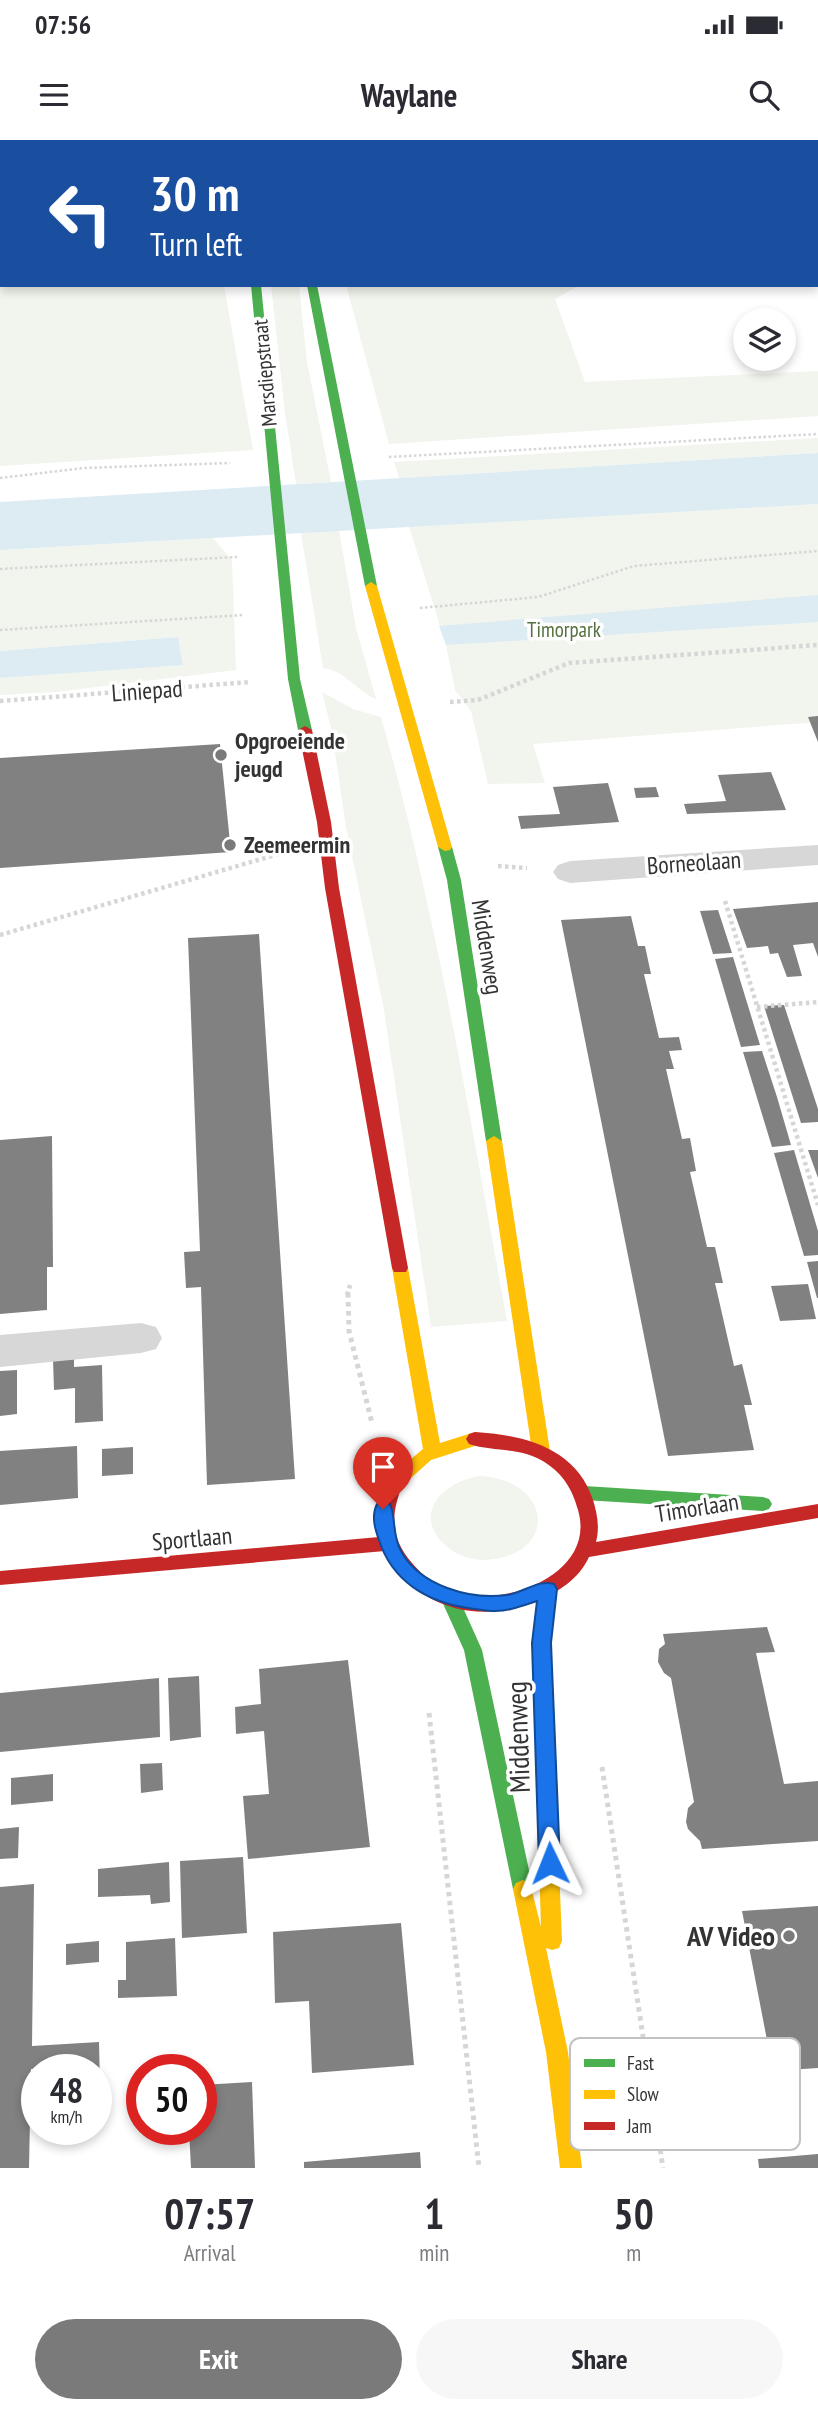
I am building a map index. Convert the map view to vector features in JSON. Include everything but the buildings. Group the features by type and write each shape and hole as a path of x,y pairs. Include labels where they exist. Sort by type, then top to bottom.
{"main road":[{"name":"Marsdiepstraat","path":"256,287 273,462"},
{"path":"312,287 345,459"},
{"name":"Middenweg","path":"345,459 377,612 454,880 541,1451"},
{"path":"273,462 294,679 327,840 334,901 432,1450"},
{"path":"475,1439 520,1443 541,1451 570,1473 583,1493 590,1522 584,1552 565,1578 547,1589 510,1602 490,1604 449,1597 411,1577 387,1544 383,1509 388,1492 413,1462 432,1450 475,1439"},
{"name":"Timorlaan","path":"583,1493 818,1509"},
{"name":"Timorlaan","path":"584,1552 818,1509"},
{"name":"Sportlaan","path":"0,1578 387,1544"},
{"name":"Middenweg","path":"547,1589 541,1643 557,2052 571,2168"},
{"name":"Middenweg","path":"449,1597 473,1650 557,2052"}],"street":[{"name":"Borneolaan","path":"570,872 818,855"},
{"path":"0,1351 141,1338"}],"path":[{"path":"345,459 818,433"},
{"path":"0,478 84,468 273,462"},
{"path":"377,612 538,597 634,566 818,551"},
{"path":"0,569 249,557"},
{"path":"0,630 287,614"},
{"path":"405,706 478,700 569,663 818,645"},
{"name":"Liniepad","path":"0,701 294,679"},
{"path":"0,935 327,840"},
{"path":"448,861 570,872"},
{"path":"713,862 818,1205"},
{"path":"757,1007 818,1002"},
{"path":"428,1700 479,2168"},
{"path":"600,1759 643,2038"},
{"path":"660,2150 663,2168"}],"green space":[{"path":"0,287 224,287 253,450 0,466"},
{"path":"271,287 299,287 307,362 331,482 296,484"},
{"path":"347,287 576,287 555,299 585,382 818,371 818,416 389,444"},
{"path":"818,438 818,453 399,478 394,462"},
{"name":"Timorpark","path":"818,504 818,722 533,744 545,783 488,784 471,711 455,690 446,645 409,526"},
{"path":"339,530 356,628 376,699 338,673 323,668 301,533"},
{"path":"213,538 232,560 236,670 56,692 0,695 0,678 183,664 178,637 0,651 0,550"},
{"path":"322,692 353,709 381,717 436,942 507,1321 431,1327 384,1010 346,827 332,732"},
{"path":"479,1476 504,1481 522,1490 533,1503 538,1518 535,1533 526,1546 509,1555 485,1560 469,1558 449,1549 435,1533 431,1522 436,1501 454,1485"}],"shaded area":[{"path":"818,453 818,504 0,550 0,502"},
{"path":"818,595 818,622 446,645 439,626"},
{"path":"178,637 183,665 0,678 0,651"}],"traffic: fast":[{"path":"256,287 294,679 305,730"},
{"path":"312,287 371,586"},
{"path":"445,847 454,880 494,1141"},
{"path":"584,1493 763,1504"},
{"path":"449,1597 473,1650 523,1889"}],"traffic: slow":[{"path":"371,586 445,847"},
{"path":"494,1141 541,1451"},
{"path":"400,1268 432,1450"},
{"path":"394,1483 425,1455 475,1439"},
{"path":"547,1589 541,1643 552,1941"},
{"path":"523,1889 557,2052 571,2168"}],"traffic: jam":[{"path":"305,730 324,822 332,888 400,1268"},
{"path":"394,1483 384,1509 386,1530 400,1561 424,1586 439,1595 472,1604 497,1604 522,1599 545,1589 565,1576 579,1559 588,1538 589,1514 580,1488 561,1464 535,1449 475,1439"},
{"path":"584,1551 818,1511"},
{"path":"0,1578 387,1544"}],"place":[{"name":"Opgroeiende jeugd","path":"221,755"},
{"name":"Zeemeermin","path":"230,845"},
{"name":"AV Video","path":"789,1936"}],"route":[{"path":"383,1509 383,1527 393,1555 411,1577 429,1588 449,1597 490,1604 529,1597 547,1589 541,1643 550,1863"}]}
